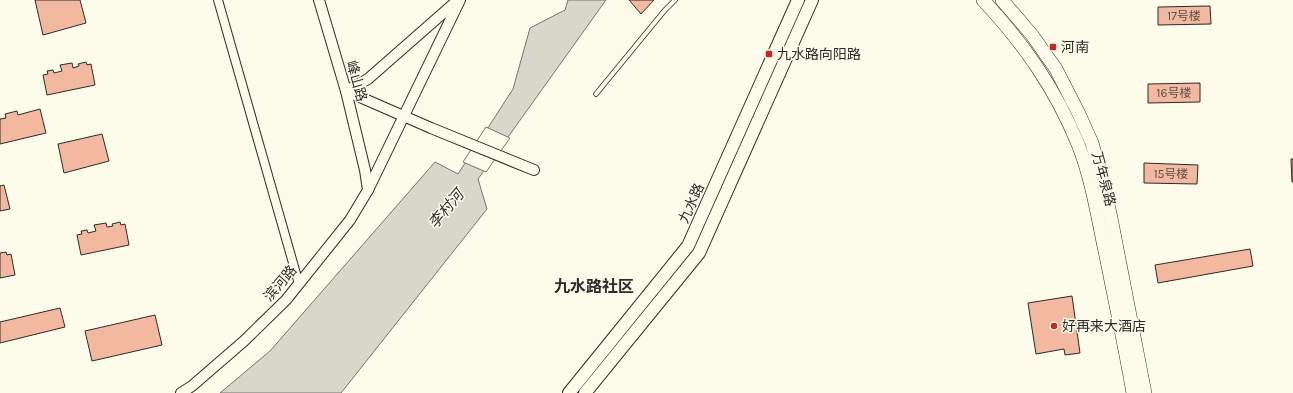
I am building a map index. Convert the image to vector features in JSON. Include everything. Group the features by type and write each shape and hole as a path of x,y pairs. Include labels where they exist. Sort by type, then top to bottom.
{"main road":[{"name":"九水路","path":"569,393 688,246 798,0"},
{"name":"九水路","path":"585,393 699,252 812,0"},
{"name":"万年泉路","path":"983,0 1018,40 1044,76 1066,117 1078,145 1089,180 1099,224 1132,393"},
{"name":"万年泉路","path":"1002,0 1032,35 1056,69 1092,143 1111,218 1145,393"}],"street":[{"path":"218,0 299,284"},
{"name":"峰山路","path":"319,0 346,91 365,170 368,190"},
{"path":"346,91 368,79 459,0"},
{"name":"滨河路","path":"181,393 192,386 244,341 286,300 350,220 368,190 459,0"},
{"path":"346,91 534,170"}],"lane":[{"path":"596,94 665,10 675,0"}],"water":[{"name":"李村河","path":"568,0 606,0 478,179 487,209 341,393 220,393 270,351 435,162 458,174 513,89 530,28 565,10"}],"pier":[{"path":"486,127 510,138 486,172 463,162"}],"building":[{"path":"35,0 80,0 86,23 43,35"},
{"path":"629,0 654,0 641,14"},
{"path":"1210,6 1211,24 1158,25 1158,7"},
{"path":"86,62 87,65 91,64 95,85 47,95 43,75 48,74 47,71 53,70 54,73 62,71 60,65 72,63 73,68 79,66 78,64"},
{"path":"1200,83 1200,102 1148,103 1148,84"},
{"path":"40,109 46,133 0,144 0,119 6,118 5,114 17,111 18,115"},
{"path":"102,134 109,161 64,173 58,144"},
{"path":"1291,159 1293,159 1293,182 1292,182"},
{"path":"1144,163 1198,165 1197,184 1144,183"},
{"path":"4,185 10,209 0,211 0,186"},
{"path":"120,222 121,225 125,224 129,245 81,255 77,235 82,234 81,231 87,230 88,233 96,231 94,225 106,223 107,227 113,226 112,224"},
{"path":"1250,249 1253,266 1158,283 1155,265"},
{"path":"6,252 7,255 11,254 15,275 0,278 0,253"},
{"name":"好再来大酒店","path":"1072,296 1080,353 1065,355 1064,349 1036,354 1028,303"},
{"path":"60,308 65,327 0,343 0,322"},
{"path":"155,315 162,345 92,361 85,331"}],"place":[{"name":"河南","path":"1053,47"},
{"name":"九水路向阳路","path":"769,54"},
{"name":"好再来大酒店","path":"1054,326"}],"district":[{"name":"九水路社区","path":"594,286"}]}
